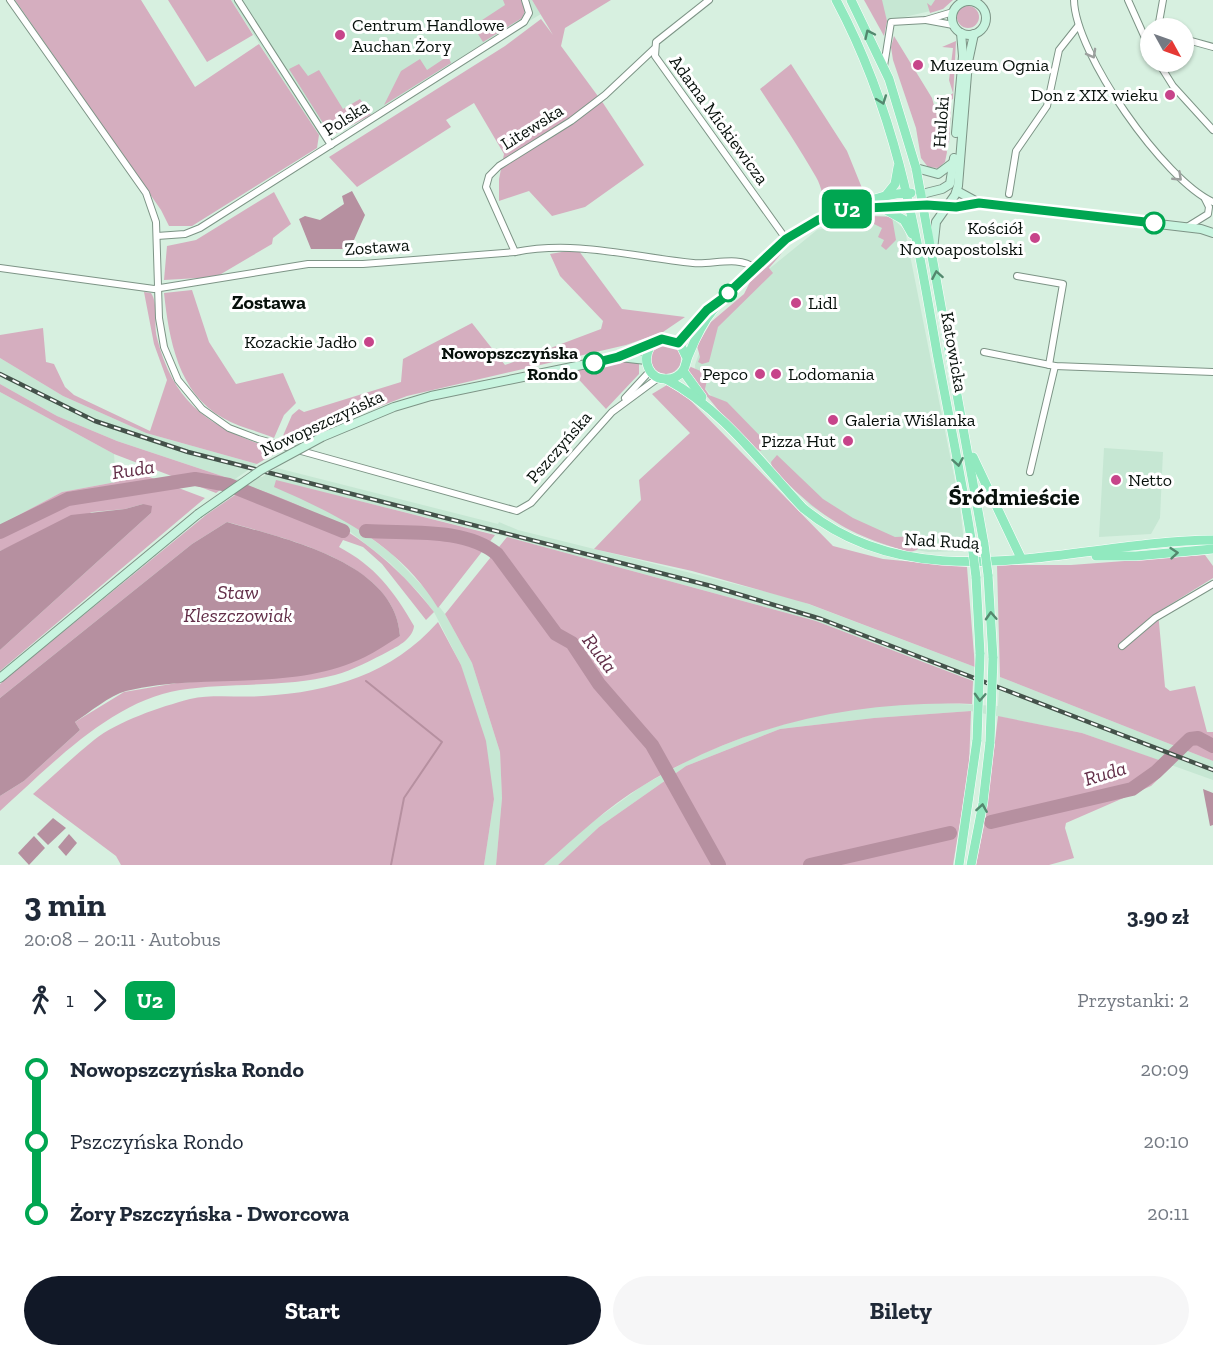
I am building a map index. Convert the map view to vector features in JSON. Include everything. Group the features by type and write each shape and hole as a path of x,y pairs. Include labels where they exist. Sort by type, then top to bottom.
{"main road":[{"name":"Katowicka","path":"836,0 874,80 899,157 908,194 972,546 981,654 977,740 959,865"},
{"name":"Katowicka","path":"851,0 884,68 905,124 916,168 969,450 984,544 993,658 990,742 983,803 971,865"},
{"path":"887,194 896,180 899,157"},
{"path":"678,343 707,310 722,299 786,239 818,220 887,194 922,194"},
{"path":"847,209 924,205"},
{"path":"875,208 891,211 902,218 917,243"},
{"path":"687,358 678,343 664,338 656,341 648,350 646,360 658,376 676,377 682,371 700,331 722,299"},
{"name":"Nad Rudą","path":"682,371 714,413 803,508 849,539 881,552 929,560 1021,558 1213,540"},
{"name":"Nad Rudą","path":"658,376 688,392 714,413"},
{"path":"969,450 1021,558"},
{"name":"Nad Rudą","path":"1077,554 1136,556 1213,549"}],"street":[{"path":"10,0 143,188 152,206 157,236 158,288"},
{"path":"238,0 331,146"},
{"name":"Polska","path":"157,236 185,234 200,228 331,146 524,22 529,13 525,0"},
{"name":"Adama Mickiewicza","path":"709,0 656,42 655,56 786,239"},
{"path":"1074,0 1078,26 1134,126 1168,167 1205,199 1213,202"},
{"path":"1128,0 1140,23"},
{"path":"1160,18 1163,0"},
{"path":"884,68 891,22 926,20 953,12 964,1 979,2 985,11 985,22 974,34 961,33 953,25 926,20"},
{"path":"953,12 953,25"},
{"path":"1009,194 1016,151 1047,106 1059,50 1078,26"},
{"name":"Huloki","path":"922,194 936,191 950,184 963,56 961,33"},
{"name":"Huloki","path":"957,191 968,62 974,34"},
{"path":"1194,42 1213,47"},
{"name":"Litewska","path":"515,252 486,187 489,176 499,166 571,122 605,95 654,49"},
{"path":"1164,72 1173,87 1213,130"},
{"path":"916,168 938,174 954,162"},
{"path":"933,251 935,223 957,191 979,203"},
{"path":"1186,227 1208,214 1209,207 1205,199"},
{"path":"924,205 979,203 1186,227 1213,233"},
{"path":"1201,229 1213,225"},
{"name":"Zostawa","path":"0,268 158,288 308,264 363,264 515,252 538,247 587,247 694,264 744,261 755,268"},
{"path":"1017,276 1063,284 1052,365 1030,472"},
{"name":"Pszczyńska","path":"158,288 160,331 171,368 192,399 222,424 267,442 386,473 512,511 520,511 531,503 586,439 621,403 658,376"},
{"name":"Nowopszczyńska","path":"0,678 198,514 261,470 322,437 394,407 431,396 618,357 656,341"},
{"path":"984,352 1052,365 1213,372"},
{"name":"Nowopszczyńska","path":"618,357 646,360"},
{"name":"Pszczyńska","path":"621,403 658,376"},
{"path":"1122,646 1155,618 1213,584"}],"shaded area":[{"path":"15,0 141,0 195,87 259,44 319,135 317,148 192,226 169,226 161,210"},
{"path":"168,0 231,0 253,35 207,62"},
{"path":"231,0 532,0 541,14 345,130 319,135"},
{"path":"503,0 521,0 525,11 522,18 483,42 473,26 505,5"},
{"path":"532,0 611,0 565,28 561,46 603,103 644,165 585,207 552,216 529,191 499,201 499,179 504,154 474,103 446,120 451,127 357,187 329,157 505,46 541,19 553,35"},
{"path":"864,0 882,0 887,21 884,36"},
{"path":"880,0 951,0 939,9 887,21"},
{"path":"935,0 953,0 943,9 930,13 927,3 931,6"},
{"path":"968,6 976,9 979,17 976,25 968,28 960,25 957,17 960,9"},
{"path":"894,36 932,98 947,152 945,162 938,168 928,167 921,158 916,128 893,60 891,47"},
{"path":"956,41 953,99 951,100 948,97 953,93 949,80 953,48 942,47"},
{"path":"448,56 451,63 384,105 401,71 420,59 427,70"},
{"path":"299,64 308,76 319,70 343,109 360,99 371,115 337,133 328,131 289,69"},
{"path":"791,64 847,151 864,193 830,207 818,181 760,89"},
{"path":"951,105 949,145 938,107"},
{"path":"274,192 291,224 273,238 272,244 216,277 164,280 167,246 196,240"},
{"name":"Galeria Wiślanka","path":"871,216 890,216 905,230 960,506 965,551 928,552 898,547 831,519 810,505 776,470 696,378 695,365 702,345 769,269 817,230 837,225 839,222"},
{"path":"871,216 892,217 896,240 886,250 881,246 884,240 878,237 882,228 870,222 866,225 854,219"},
{"path":"579,251 622,309 685,317 663,332 626,345 407,396 326,427 293,444 282,438 292,415 299,409 304,412 401,382 403,359 472,323 505,365 601,329 603,321 560,276 550,254"},
{"path":"782,253 769,268 773,273 718,327 709,362 702,364 698,362 700,357 697,346 711,322 744,294 750,282"},
{"path":"192,290 209,342 236,384 283,373 296,403 284,415 274,438 223,418 208,407 186,380 173,346 164,293"},
{"path":"144,292 151,293 153,298 156,333 165,362 175,383 187,399 217,424 235,434 279,451 257,464 146,433 63,396 0,358 0,335 43,328 46,362 54,364 65,387 74,395 150,431 167,380 154,344"},
{"path":"666,344 677,348 681,359 677,370 666,374 655,370 651,359 655,348"},
{"path":"0,358 63,396 146,433 257,464 235,479 262,477 277,468 498,524 499,522 518,530 795,599 975,667 975,681 816,621 507,537 276,481 352,524 392,554 428,592 445,614 472,663 500,752 502,798 496,865 484,865 494,799 461,665 434,612 420,594 390,563 344,527 234,480 117,441 57,416 0,384"},
{"path":"635,361 639,364 639,374 606,409 571,371"},
{"path":"691,367 703,372 709,371 705,389 709,395 727,402 766,442 767,447 760,451 733,427 690,376 688,369"},
{"path":"0,384 57,416 117,441 234,480 216,493 114,454 0,392"},
{"path":"667,385 689,399 833,546 883,559 967,567 975,667 809,604 692,571 594,549 641,500 639,480 690,433 652,394"},
{"path":"0,392 114,454 116,482 62,492 0,525"},
{"path":"1104,448 1163,452 1160,518 1151,534 1099,537"},
{"path":"777,455 823,499 853,518 895,537 918,536 923,542 917,550 910,552 868,538 834,521 804,498 772,468 771,462"},
{"path":"115,464 205,498 0,671 0,650 151,513 143,504 125,509 92,512 0,551 0,525 62,492 116,482"},
{"path":"276,480 495,535 438,608 423,586 387,550 344,521 274,487"},
{"path":"248,486 303,507 351,534 394,568 434,612 426,620 382,564 363,547 343,540 339,547 373,571 407,613 414,626 405,641 369,661 335,675 297,682 180,690 130,707 83,738 0,811 0,796 24,781 80,730 75,722 124,692 177,683 267,677 400,636 394,611 379,589 359,572 333,557 306,546 227,522 192,544 0,698 0,684 3,681 206,515"},
{"path":"507,537 816,621 973,681 972,704 886,706 802,720 761,732 721,746 644,785 580,833 544,865 496,865 502,798 500,752 472,663 445,614"},
{"path":"1205,555 1213,566 1213,578 1158,612 1165,687 1170,691 1195,686 1207,732 1213,732 1213,761 1000,677 997,565 1071,565"},
{"path":"438,622 461,665 486,741 494,799 484,865 121,865 116,856 33,794 94,740 140,715 190,699 288,694 336,685 359,677 401,655"},
{"path":"1000,677 1213,761 1213,780 1082,733 971,711 874,718 780,729 686,766 599,827 558,865 544,865 591,823 642,786 696,756 754,733 816,715 872,706 941,703 998,706"},
{"path":"971,711 969,767 953,865 558,865 599,827 686,766 780,729 874,718"},
{"path":"998,716 1082,733 1173,765 1151,786 1066,823 1065,828 1074,858 1049,865 976,865 986,816"}],"water":[{"path":"352,191 365,215 350,249 311,249 299,219 305,216 320,220 344,204 342,196"},
{"path":"143,504 152,506 151,513 0,650 0,551 71,515 125,509"},
{"name":"Staw Kleszczowiak","path":"227,522 306,546 359,572 379,589 394,611 400,636 365,657 337,668 308,675 278,679 186,683 120,693 75,722 80,730 24,781 0,796 0,698 192,544"},
{"path":"1203,789 1213,793 1213,825 1210,826"},
{"path":"53,818 66,828 48,845 37,834"},
{"path":"69,834 77,843 66,856 58,847"},
{"path":"34,836 45,848 29,865 18,853"}],"waterway":[{"name":"Ruda","path":"0,532 68,499 195,479 229,485 343,531"},
{"name":"Ruda","path":"366,531 417,532 452,536 484,545 497,554 556,634 572,643 599,684 652,745 719,865"},
{"path":"366,681 442,742 404,798 391,865"},
{"name":"Ruda","path":"991,822 1132,789 1156,772 1190,739 1198,738 1213,746"},
{"name":"Ruda","path":"810,865 950,833"}],"railway":[{"path":"0,374 95,421 188,452 711,586 821,619 1213,770"}],"bus line":[{"name":"U2","path":"594,363 618,357 630,350 664,338 678,343 707,310 722,299 786,239 818,220 847,209 927,205 956,207 979,203 1154,223"}],"place":[{"name":"Centrum Handlowe Auchan Żory","path":"340,35"},
{"name":"Muzeum Ognia","path":"918,65"},
{"name":"Don z XIX wieku","path":"1170,95"},
{"name":"Kościół Nowoapostolski","path":"1035,238"},
{"name":"Lidl","path":"796,303"},
{"name":"Kozackie Jadło","path":"369,342"},
{"name":"Nowopszczyńska Rondo","path":"594,363"},
{"name":"Pepco","path":"760,374"},
{"name":"Lodomania","path":"776,374"},
{"name":"Galeria Wiślanka","path":"833,420"},
{"name":"Pizza Hut","path":"848,441"},
{"name":"Netto","path":"1116,480"}],"district":[{"name":"Zostawa","path":"269,302"},
{"name":"Śródmieście","path":"1014,496"}]}
